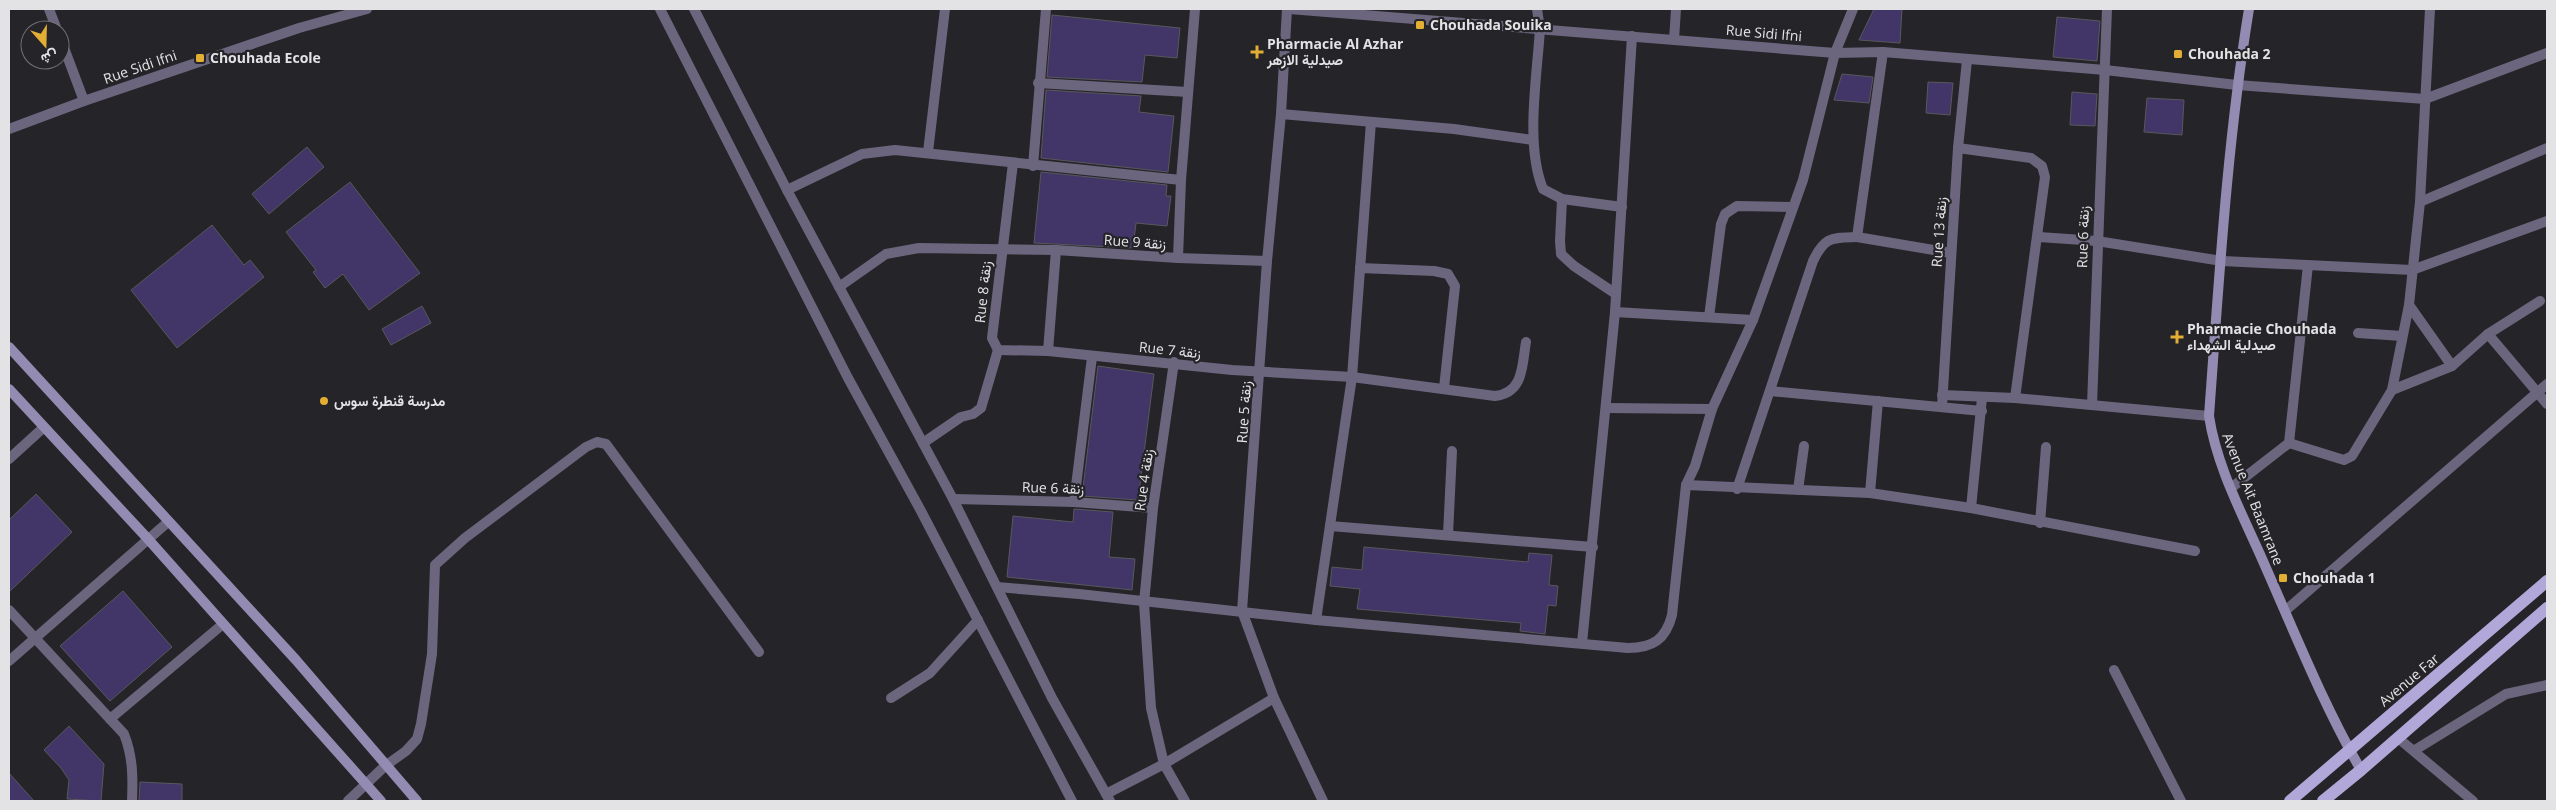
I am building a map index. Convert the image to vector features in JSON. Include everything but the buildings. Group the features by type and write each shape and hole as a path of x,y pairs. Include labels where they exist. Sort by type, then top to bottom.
{"main road":[{"name":"Avenue Far","path":"2290,801 2547,581"},
{"path":"2322,801 2361,770 2547,608"}],"street":[{"name":"Rue Sidi Ifni","path":"9,130 84,101 299,28 367,9"},
{"path":"660,9 848,378 978,620 1072,801"},
{"path":"694,9 787,190 923,443 1052,698 1108,798 1274,698"},
{"path":"928,152 944,9"},
{"path":"1032,166 1046,9"},
{"path":"1178,258 1181,180 1195,9"},
{"name":"Rue Sidi Ifni","path":"1288,9 1374,12 1540,29 1835,53 1883,52 2105,70 2237,85 2425,99"},
{"name":"Rue 5 زنقة","path":"1288,9 1281,114 1267,261 1261,372 1242,611 1274,698 1322,801"},
{"path":"1537,9 1540,29 1533,140 1534,165 1543,189 1562,199 1622,206"},
{"path":"1674,40 1676,9"},
{"path":"997,587 1316,620 1641,648 1652,645 1663,638 1669,628 1672,615 1686,485 1695,466 1712,409 1753,320 1803,180 1835,53 1853,9"},
{"name":"Rue 6 زنقة","path":"2092,405 2107,9"},
{"name":"Avenue Ait Baamrane","path":"2249,9 2237,85 2209,416 2213,440 2231,488 2349,750 2361,770"},
{"path":"2289,443 2332,457 2348,458 2356,453 2392,390 2409,305 2420,202 2430,9"},
{"path":"1582,643 1615,312 1632,36"},
{"path":"1857,237 1883,52"},
{"path":"2425,99 2547,54"},
{"name":"Rue 13 زنقة","path":"1942,406 1958,148 1967,60"},
{"path":"70,64 84,101"},
{"path":"1038,83 1188,92"},
{"path":"1281,114 1454,130 1533,140"},
{"path":"1316,620 1352,377 1371,122"},
{"path":"1958,148 2031,158 2042,166 2045,177 2039,237 2015,398"},
{"path":"2420,202 2547,148"},
{"path":"787,190 862,154 895,150 928,152 1032,166 1181,180"},
{"path":"839,287 876,260 900,250 1001,250 1012,163"},
{"path":"1562,199 1561,254 1574,266 1616,294"},
{"path":"1709,317 1721,224 1725,214 1737,206 1793,208"},
{"path":"2039,237 2097,241 2222,261 2412,270 2547,221"},
{"path":"1737,489 1813,261 1820,246 1831,238 1857,237 1951,253"},
{"name":"Rue 9 زنقة","path":"1001,250 1056,250 1178,258 1267,261"},
{"name":"Rue 8 زنقة","path":"998,350 992,338 1001,250"},
{"path":"1048,351 1056,250"},
{"path":"2231,488 2289,443 2308,266"},
{"path":"1360,268 1434,271 1448,274 1455,286 1444,388"},
{"path":"2392,390 2452,366 2488,334 2540,300"},
{"path":"2409,305 2452,366"},
{"path":"1615,312 1753,320"},
{"path":"2358,333 2402,336"},
{"path":"2488,334 2547,404"},
{"name":"Rue 7 زنقة","path":"998,350 1048,351 1092,357 1174,362 1261,372 1352,377 1495,396 1510,392 1516,386 1521,377 1526,342"},
{"path":"9,347 296,660 417,801"},
{"path":"923,443 961,417 973,414 981,408 998,350"},
{"path":"1074,502 1092,357"},
{"name":"Rue 4 زنقة","path":"1174,362 1153,508 1144,603 1151,708 1164,764 1185,801"},
{"path":"2285,611 2547,384"},
{"path":"9,389 43,428 148,539 381,801"},
{"path":"1770,392 1982,410"},
{"path":"1942,395 2015,398 2209,416"},
{"path":"1971,508 1982,398"},
{"path":"1870,493 1878,401"},
{"path":"1606,408 1712,409"},
{"path":"9,459 43,428"},
{"path":"348,801 385,766 406,751 417,739 432,654 435,565 466,538 586,448 597,442 606,444 759,652"},
{"path":"1798,490 1804,446"},
{"path":"2040,523 2046,447"},
{"path":"1448,536 1452,451"},
{"path":"1686,485 1737,489 1870,493 1971,508 2040,523 2195,551"},
{"name":"Rue 6 زنقة","path":"952,499 1074,502 1153,508"},
{"path":"9,661 168,522"},
{"path":"1330,526 1592,546"},
{"path":"9,610 124,734 131,751 132,801"},
{"path":"891,698 930,673 978,620"},
{"path":"110,719 223,624"},
{"path":"2114,670 2181,801"},
{"path":"2414,750 2506,694 2547,684"},
{"path":"2398,738 2473,801"}],"place":[{"name":"Chouhada Souika","path":"1420,25"},
{"name":"Pharmacie Al Azhar صيدلية الازهر","path":"1257,52"},
{"name":"Chouhada 2","path":"2178,54"},
{"name":"Chouhada Ecole","path":"200,58"},
{"name":"Pharmacie Chouhada صيدلية الشهداء","path":"2177,337"},
{"name":"مدرسة قنطرة سوس","path":"324,401"},
{"name":"Chouhada 1","path":"2283,578"}]}
